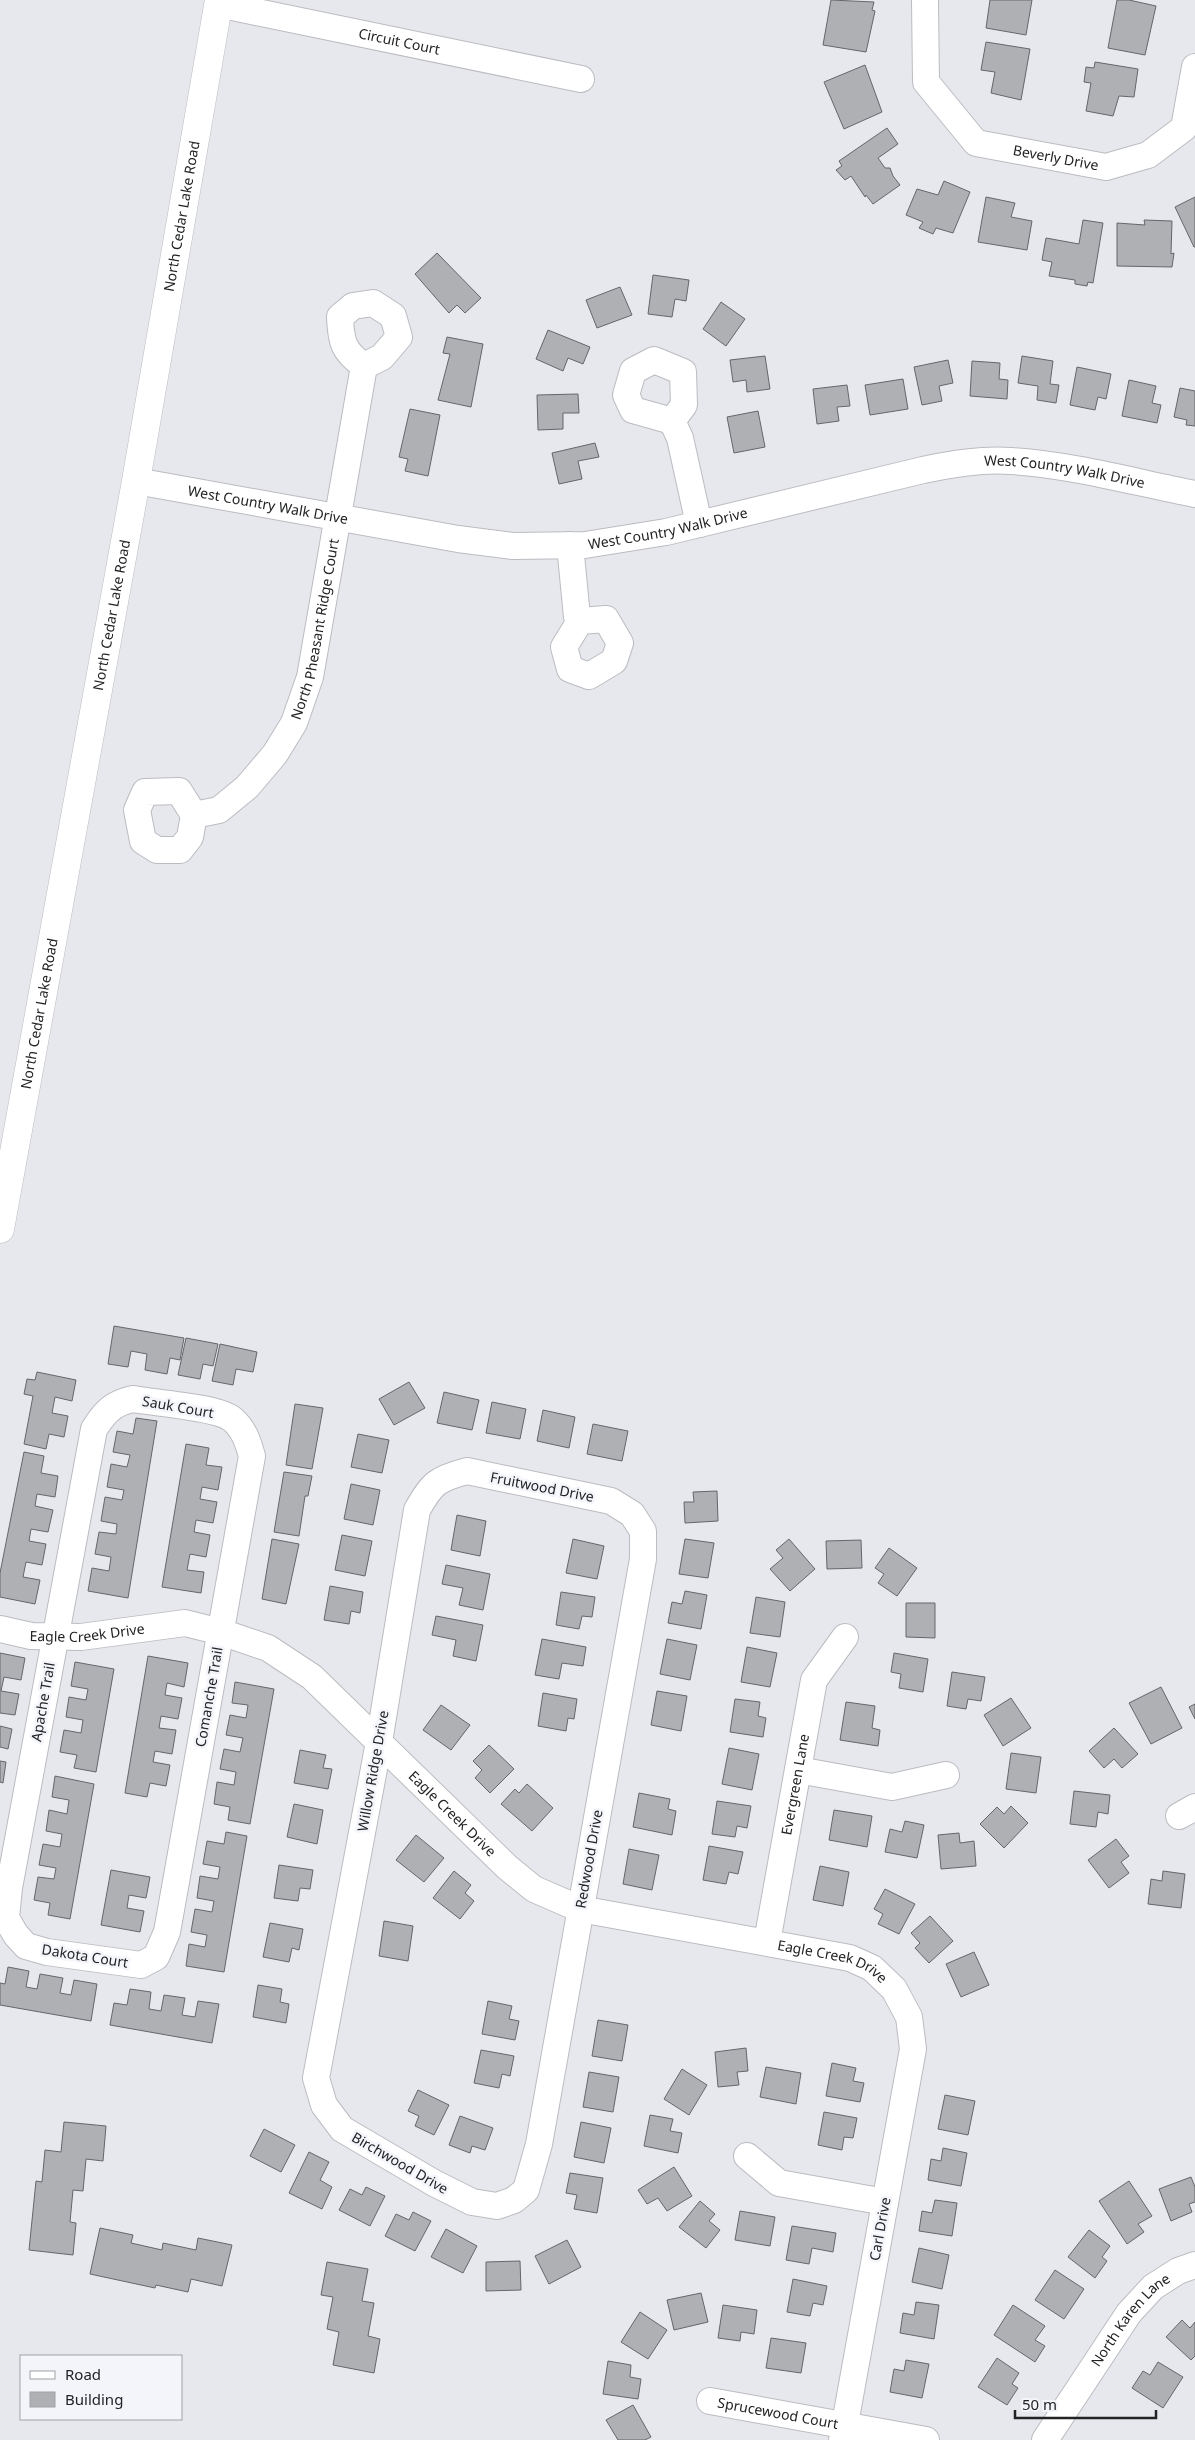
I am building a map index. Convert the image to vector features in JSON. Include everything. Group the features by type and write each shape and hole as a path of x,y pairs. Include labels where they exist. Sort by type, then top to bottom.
{"main road":[{"name":"North Cedar Lake Road","path":"0,1229 136,480 218,2"}],"street":[{"name":"Beverly Drive","path":"925,0 926,82 976,143 1106,167 1148,155 1184,128 1195,67"},
{"name":"Circuit Court","path":"218,2 581,79"},
{"name":"North Pheasant Ridge Court","path":"194,815 219,810 247,786 275,754 294,723 310,677 364,366"},
{"path":"672,421 680,438 699,524"},
{"name":"West Country Walk Drive","path":"136,480 339,518 513,546 570,545 666,532 963,462 1009,461 1057,466 1195,494"},
{"path":"570,545 577,617 580,621"},
{"name":"Sauk Court","path":"104,1412 118,1402 133,1399 210,1411 232,1418 246,1435"},
{"name":"Apache Trail","path":"16,1935 6,1918 9,1888 94,1429 104,1412"},
{"name":"Comanche Trail","path":"156,1956 167,1932 252,1456 246,1435"},
{"name":"Fruitwood Drive","path":"449,1476 467,1471 611,1501 632,1514"},
{"name":"Willow Ridge Drive","path":"316,2078 379,1742 417,1510 430,1487 449,1476"},
{"name":"Redwood Drive","path":"514,2200 526,2190 539,2144 643,1559 643,1531 632,1514"},
{"name":"Eagle Creek Drive","path":"0,1630 31,1636 81,1637 185,1623 221,1632 268,1648 312,1677 507,1867 534,1890 580,1909 850,1958 872,1968 894,1989 909,2017"},
{"name":"Evergreen Lane","path":"767,1942 814,1680 845,1637"},
{"path":"798,1770 892,1787 946,1775"},
{"name":"Dakota Court","path":"16,1935 26,1946 47,1952 141,1965 156,1956"},
{"name":"Carl Drive","path":"843,2432 913,2049 909,2017"},
{"name":"Birchwood Drive","path":"316,2078 324,2105 342,2129 434,2183 472,2202 497,2206 514,2200"},
{"path":"747,2156 779,2184 885,2202"},
{"name":"North Karen Lane","path":"1045,2440 1129,2314 1153,2287 1178,2271 1195,2265"},
{"name":"Sprucewood Court","path":"710,2401 843,2432 926,2440"}],"building":[{"path":"831,0 874,2 872,10 875,11 866,52 823,45"},
{"path":"990,0 1032,0 1026,35 986,28"},
{"path":"1117,0 1129,0 1156,6 1145,55 1108,48"},
{"path":"986,42 1030,49 1021,100 991,93 995,72 981,70"},
{"path":"1095,62 1138,69 1134,97 1119,96 1113,116 1086,111 1091,83 1084,82 1086,67 1094,68"},
{"path":"865,65 882,112 844,129 824,82"},
{"path":"887,128 898,144 878,158 885,168 890,168 900,185 873,204 866,195 865,197 851,176 845,180 836,170 842,166 839,161"},
{"path":"944,181 970,192 953,233 936,228 933,234 919,228 923,222 906,215 917,189 938,195"},
{"path":"986,197 1015,203 1011,217 1032,221 1027,250 978,242"},
{"path":"1195,197 1195,247 1194,247 1175,207"},
{"path":"1083,220 1103,223 1093,283 1088,282 1087,286 1075,284 1075,280 1049,276 1052,262 1042,260 1046,238 1079,244"},
{"path":"1144,220 1172,221 1171,254 1174,253 1172,267 1117,266 1117,223 1145,225"},
{"path":"437,253 481,298 465,313 457,305 449,313 415,274"},
{"path":"653,275 689,280 686,301 675,299 672,317 648,314"},
{"path":"620,287 632,315 597,328 586,300"},
{"path":"721,302 745,319 726,346 703,329"},
{"path":"548,330 590,347 583,364 568,358 563,371 536,359"},
{"path":"447,337 483,344 471,407 438,400 450,354 443,353"},
{"path":"765,356 770,389 747,392 746,380 733,382 730,360"},
{"path":"1022,356 1053,361 1050,384 1059,385 1056,403 1037,400 1038,386 1018,383"},
{"path":"948,360 953,383 939,386 942,401 922,405 914,367"},
{"path":"972,361 1000,363 999,379 1008,380 1007,399 970,396"},
{"path":"1077,367 1111,374 1106,399 1098,397 1095,410 1070,405"},
{"path":"903,379 908,409 870,415 865,385"},
{"path":"1129,380 1156,386 1152,403 1161,405 1157,423 1122,416"},
{"path":"847,385 850,406 837,407 839,421 817,424 813,389"},
{"path":"1180,388 1195,391 1195,426 1186,425 1187,420 1174,417"},
{"path":"578,394 579,413 563,413 563,429 538,430 537,395"},
{"path":"410,409 440,415 428,476 405,471 408,459 399,457"},
{"path":"758,411 765,447 734,453 727,417"},
{"path":"595,443 599,457 578,461 582,479 559,484 552,453"},
{"path":"114,1326 184,1338 180,1360 170,1358 167,1374 145,1370 147,1354 131,1351 128,1367 108,1364"},
{"path":"186,1338 218,1344 213,1366 203,1364 200,1379 178,1375"},
{"path":"220,1344 257,1352 253,1372 236,1369 233,1385 212,1381"},
{"path":"37,1372 76,1380 72,1401 55,1397 52,1413 68,1416 64,1437 49,1434 46,1449 24,1444 33,1396 24,1394 27,1379 35,1380"},
{"path":"409,1382 425,1408 394,1425 379,1399"},
{"path":"444,1392 479,1400 472,1430 437,1423"},
{"path":"492,1402 526,1409 520,1439 486,1433"},
{"path":"295,1404 323,1408 312,1469 286,1465"},
{"path":"543,1410 575,1417 569,1448 537,1441"},
{"path":"136,1418 157,1421 128,1598 88,1591 92,1568 109,1571 111,1557 95,1554 99,1532 116,1534 117,1524 101,1521 105,1497 122,1500 124,1490 107,1487 111,1464 127,1467 130,1455 113,1452 117,1431 133,1434"},
{"path":"593,1424 628,1431 622,1461 587,1454"},
{"path":"358,1434 389,1440 382,1473 351,1467"},
{"path":"186,1444 209,1448 206,1465 222,1467 218,1490 202,1487 200,1499 217,1502 213,1523 196,1520 194,1532 210,1535 206,1557 190,1554 187,1570 204,1572 201,1593 162,1587"},
{"path":"24,1452 44,1456 41,1473 58,1476 55,1497 37,1494 35,1506 53,1510 48,1532 31,1529 29,1541 46,1544 42,1565 26,1562 23,1577 40,1580 35,1604 0,1597 0,1573"},
{"path":"284,1472 312,1476 308,1496 305,1496 299,1536 274,1532"},
{"path":"351,1484 380,1490 373,1525 344,1519"},
{"path":"717,1491 718,1521 685,1523 684,1502 694,1502 693,1492"},
{"path":"457,1515 486,1521 480,1556 451,1550"},
{"path":"342,1535 372,1541 365,1576 335,1570"},
{"path":"272,1539 299,1544 286,1604 262,1599"},
{"path":"573,1539 604,1546 597,1579 566,1573"},
{"path":"685,1539 714,1543 708,1578 679,1574"},
{"path":"789,1539 815,1569 790,1591 770,1569 783,1558 776,1550"},
{"path":"861,1540 862,1568 827,1569 826,1541"},
{"path":"889,1548 917,1568 897,1596 878,1583 884,1574 875,1568"},
{"path":"446,1565 490,1574 483,1610 459,1605 463,1588 442,1584"},
{"path":"330,1586 363,1592 360,1613 351,1611 349,1624 324,1620"},
{"path":"685,1591 707,1595 701,1629 668,1623 672,1602 682,1604"},
{"path":"561,1592 595,1597 592,1617 582,1616 579,1629 556,1625"},
{"path":"756,1597 785,1602 780,1637 750,1633"},
{"path":"906,1603 935,1603 935,1638 906,1637"},
{"path":"436,1616 483,1625 476,1661 453,1656 456,1640 432,1635"},
{"path":"542,1639 586,1647 583,1666 562,1663 559,1679 535,1675"},
{"path":"667,1639 697,1645 690,1680 660,1674"},
{"path":"747,1647 777,1653 770,1687 741,1682"},
{"path":"0,1653 25,1658 21,1680 4,1677 1,1691 19,1694 15,1715 0,1713"},
{"path":"894,1653 928,1659 923,1692 899,1688 901,1674 891,1672"},
{"path":"148,1656 188,1663 184,1687 167,1683 165,1695 182,1698 178,1719 161,1716 159,1728 176,1730 172,1754 155,1751 153,1762 170,1765 166,1786 150,1783 147,1797 125,1793"},
{"path":"75,1662 114,1669 96,1772 74,1768 77,1755 60,1752 64,1730 81,1733 83,1720 66,1717 69,1697 86,1700 88,1689 71,1686"},
{"path":"952,1672 985,1677 981,1701 968,1699 966,1709 947,1706"},
{"path":"235,1682 274,1689 250,1824 228,1820 230,1807 214,1804 217,1782 234,1785 236,1772 220,1769 224,1749 240,1752 243,1738 226,1735 230,1715 246,1718 248,1705 232,1703"},
{"path":"1161,1687 1182,1728 1151,1744 1129,1703"},
{"path":"657,1691 687,1696 681,1731 651,1725"},
{"path":"543,1693 577,1699 574,1719 568,1718 566,1731 538,1726"},
{"path":"1011,1698 1031,1728 1003,1746 984,1715"},
{"path":"735,1699 760,1702 758,1716 766,1718 763,1737 730,1732"},
{"path":"846,1702 875,1706 872,1728 880,1730 878,1746 840,1740"},
{"path":"1195,1704 1195,1719 1189,1707"},
{"path":"441,1705 470,1725 451,1750 423,1730"},
{"path":"0,1726 12,1729 8,1749 0,1747"},
{"path":"1114,1728 1138,1754 1122,1768 1114,1759 1104,1768 1089,1751"},
{"path":"489,1745 514,1769 490,1793 475,1778 482,1770 473,1761"},
{"path":"729,1748 759,1754 752,1790 722,1784"},
{"path":"300,1750 326,1755 323,1768 332,1769 328,1789 294,1783"},
{"path":"1011,1753 1041,1757 1036,1793 1006,1789"},
{"path":"0,1761 6,1762 3,1783 0,1782"},
{"path":"55,1776 94,1784 70,1919 48,1915 50,1903 34,1900 38,1877 54,1879 56,1868 39,1865 43,1844 60,1847 62,1834 46,1831 49,1810 67,1814 69,1800 52,1797"},
{"path":"527,1784 553,1808 532,1831 501,1804 515,1789 519,1793"},
{"path":"1074,1791 1110,1795 1108,1814 1098,1812 1096,1827 1070,1824"},
{"path":"639,1793 670,1799 668,1809 676,1811 672,1835 633,1827"},
{"path":"717,1801 751,1806 747,1828 737,1826 735,1837 712,1834"},
{"path":"294,1804 323,1810 317,1844 287,1837"},
{"path":"1011,1806 1028,1823 1004,1848 980,1824 997,1807 1004,1814"},
{"path":"834,1810 872,1816 867,1847 829,1840"},
{"path":"905,1821 924,1825 917,1858 885,1852 890,1829 902,1832"},
{"path":"226,1832 247,1836 224,1972 186,1966 189,1944 205,1947 207,1935 191,1932 195,1909 212,1912 214,1901 197,1898 200,1876 218,1879 220,1867 203,1864 207,1841 224,1844"},
{"path":"959,1833 960,1843 974,1841 976,1866 941,1869 938,1835"},
{"path":"416,1835 444,1858 424,1882 396,1860"},
{"path":"1116,1839 1129,1856 1121,1862 1129,1873 1109,1888 1088,1860"},
{"path":"709,1846 743,1852 738,1874 729,1872 726,1884 703,1880"},
{"path":"629,1849 659,1855 652,1890 623,1884"},
{"path":"279,1865 313,1870 310,1889 300,1888 298,1901 274,1898"},
{"path":"820,1866 849,1872 843,1906 813,1900"},
{"path":"111,1870 150,1877 146,1898 129,1895 127,1908 144,1911 140,1932 101,1925"},
{"path":"454,1871 471,1885 465,1893 474,1901 460,1919 433,1898"},
{"path":"1163,1871 1185,1874 1181,1908 1148,1904 1151,1879 1162,1881"},
{"path":"885,1889 915,1904 899,1934 878,1924 883,1914 874,1909"},
{"path":"930,1916 953,1941 929,1963 915,1948 920,1943 911,1933"},
{"path":"384,1921 413,1926 408,1961 379,1956"},
{"path":"270,1923 303,1929 299,1950 292,1948 289,1962 263,1957"},
{"path":"974,1952 989,1985 961,1997 946,1964"},
{"path":"8,1967 29,1971 26,1987 37,1989 40,1974 63,1978 60,1993 71,1995 74,1980 97,1984 91,2021 0,2005 0,1983 5,1984"},
{"path":"258,1985 282,1989 280,2002 289,2004 286,2023 253,2017"},
{"path":"130,1989 151,1992 149,2009 161,2011 164,1995 185,1998 182,2015 195,2017 198,2001 219,2004 212,2043 110,2025 114,2003 127,2005"},
{"path":"488,2001 512,2006 509,2019 519,2021 515,2040 482,2034"},
{"path":"598,2020 628,2025 622,2061 592,2056"},
{"path":"746,2048 748,2071 737,2072 739,2085 718,2087 715,2052"},
{"path":"481,2050 514,2056 510,2076 502,2074 499,2088 474,2083"},
{"path":"832,2063 856,2068 853,2081 864,2083 860,2102 826,2096"},
{"path":"766,2067 801,2073 796,2104 760,2097"},
{"path":"682,2069 707,2085 689,2115 664,2099"},
{"path":"589,2072 619,2077 613,2112 583,2107"},
{"path":"418,2090 449,2105 434,2135 415,2126 419,2116 408,2111"},
{"path":"945,2095 975,2101 968,2135 938,2129"},
{"path":"824,2112 857,2118 853,2138 844,2137 842,2150 818,2145"},
{"path":"650,2115 673,2119 670,2131 682,2133 678,2153 644,2146"},
{"path":"460,2116 493,2128 485,2150 472,2146 470,2153 449,2145"},
{"path":"64,2122 106,2126 103,2161 86,2159 83,2191 73,2190 70,2222 76,2223 73,2255 29,2250 36,2181 42,2182 45,2150 61,2152"},
{"path":"581,2122 611,2128 604,2163 574,2157"},
{"path":"264,2129 295,2145 281,2172 250,2156"},
{"path":"943,2148 967,2153 961,2186 928,2180 931,2159 941,2161"},
{"path":"309,2152 329,2162 320,2180 332,2187 322,2209 289,2193"},
{"path":"674,2167 692,2196 667,2211 658,2198 647,2204 638,2190"},
{"path":"570,2173 603,2178 597,2213 574,2209 577,2195 566,2193"},
{"path":"1191,2177 1195,2187 1195,2202 1189,2204 1192,2212 1171,2221 1159,2189"},
{"path":"1129,2181 1152,2216 1138,2224 1144,2232 1127,2244 1099,2201"},
{"path":"366,2187 385,2196 370,2226 339,2210 350,2189 362,2195"},
{"path":"935,2200 957,2203 952,2236 919,2231 922,2211 932,2213"},
{"path":"700,2201 715,2214 709,2221 720,2230 706,2248 679,2227"},
{"path":"740,2211 775,2217 770,2246 735,2240"},
{"path":"413,2212 431,2221 415,2251 385,2236 396,2214 409,2220"},
{"path":"792,2226 836,2233 833,2252 812,2248 809,2264 786,2260"},
{"path":"100,2228 133,2235 131,2243 162,2250 163,2243 196,2250 198,2238 232,2245 222,2286 191,2279 188,2292 156,2285 155,2288 90,2274"},
{"path":"446,2229 477,2246 463,2273 431,2257"},
{"path":"1089,2230 1110,2246 1102,2257 1107,2261 1095,2278 1068,2257"},
{"path":"567,2240 581,2267 549,2284 535,2256"},
{"path":"919,2248 949,2255 942,2289 912,2282"},
{"path":"520,2261 521,2290 486,2291 486,2262"},
{"path":"327,2262 368,2269 362,2301 374,2303 368,2336 380,2339 374,2373 333,2365 339,2332 327,2329 333,2297 321,2295"},
{"path":"1055,2270 1084,2289 1064,2319 1035,2300"},
{"path":"793,2279 827,2286 823,2305 813,2303 810,2316 787,2312"},
{"path":"701,2293 708,2322 674,2330 667,2300"},
{"path":"916,2302 939,2305 934,2339 900,2333 903,2313 914,2315"},
{"path":"723,2305 757,2310 754,2334 741,2332 740,2341 718,2338"},
{"path":"1013,2305 1045,2326 1035,2340 1045,2346 1035,2362 994,2335"},
{"path":"640,2312 667,2330 648,2359 621,2342"},
{"path":"1182,2320 1190,2328 1195,2322 1195,2356 1191,2360 1166,2337"},
{"path":"771,2338 806,2343 801,2373 766,2368"},
{"path":"997,2358 1019,2373 1012,2384 1018,2388 1007,2405 978,2387"},
{"path":"906,2360 929,2364 922,2398 890,2392 894,2369 904,2371"},
{"path":"608,2361 631,2365 630,2377 641,2379 638,2399 603,2394"},
{"path":"1158,2362 1183,2377 1163,2408 1132,2388 1143,2371 1150,2375"},
{"path":"633,2405 651,2437 645,2440 618,2440 606,2420"}]}
